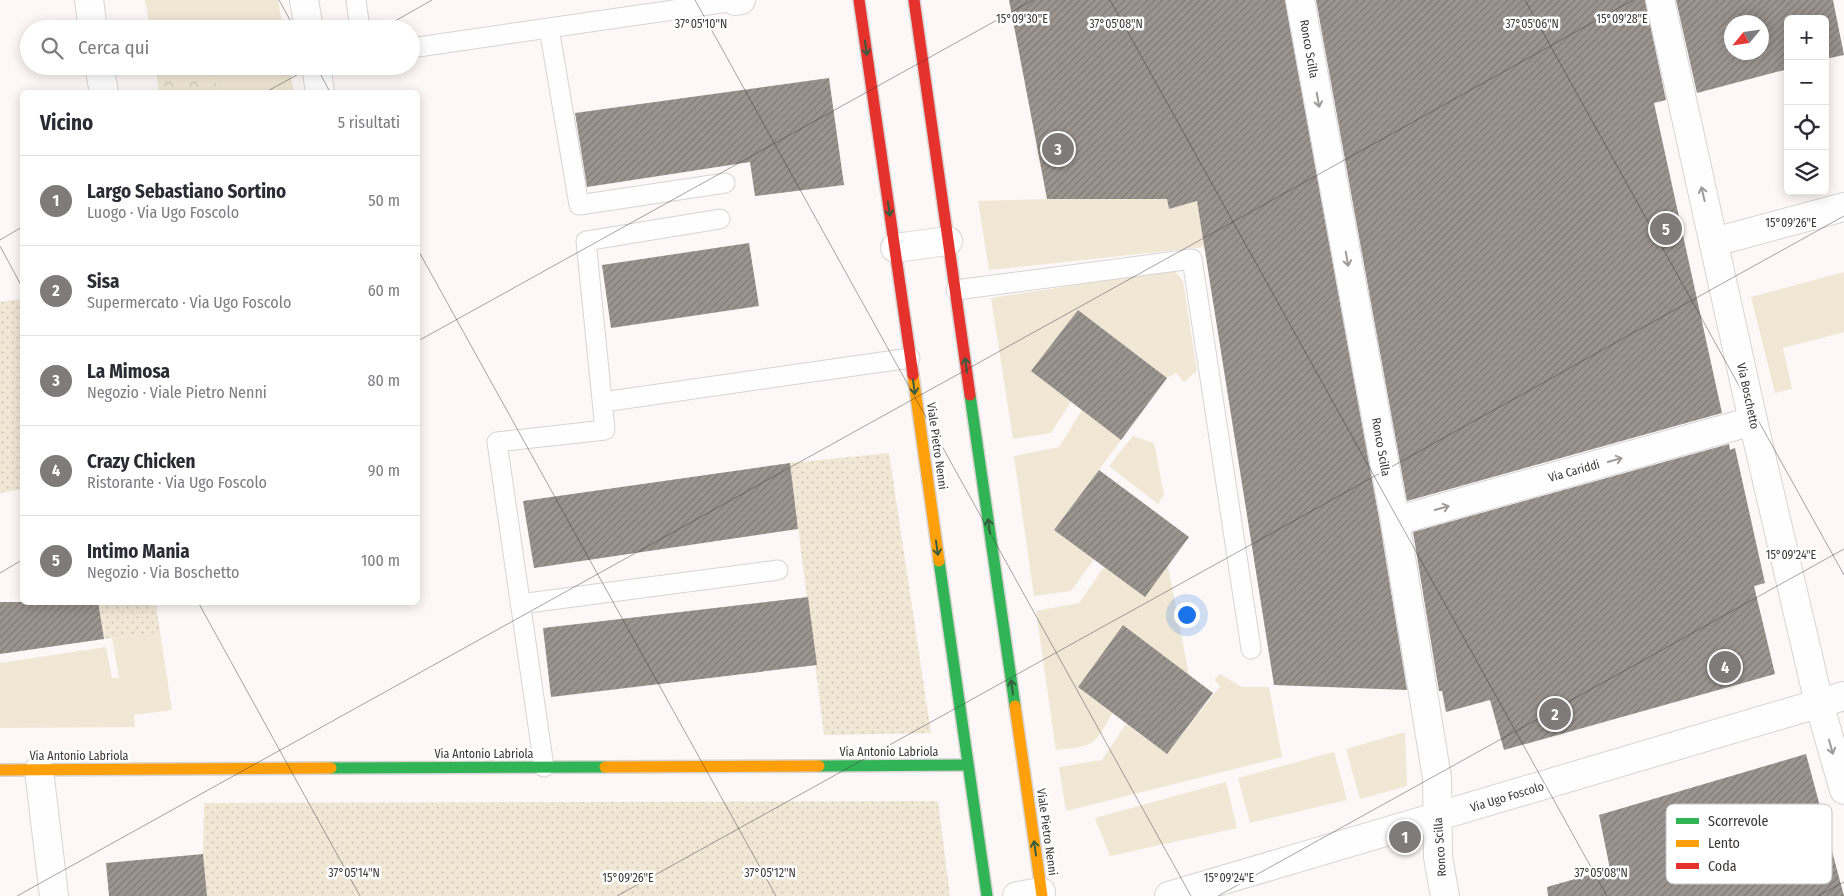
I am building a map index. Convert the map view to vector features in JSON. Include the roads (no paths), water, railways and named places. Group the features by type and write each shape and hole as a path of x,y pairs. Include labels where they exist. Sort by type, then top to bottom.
{"street":[{"path":"88,0 91,20"},
{"path":"304,0 307,20"},
{"name":"Viale Pietro Nenni","path":"859,0 987,896"},
{"name":"Viale Pietro Nenni","path":"914,0 956,290 1033,895"},
{"name":"Ronco Scilla","path":"1300,0 1395,522 1437,778 1438,857 1445,896"},
{"name":"Via Boschetto","path":"1660,0 1753,421 1831,699 1844,790"},
{"path":"101,75 104,90"},
{"path":"317,75 320,90"},
{"path":"1714,242 1844,207"},
{"path":"895,248 948,241"},
{"name":"Via Cariddi","path":"1395,522 1753,421"},
{"name":"Via Ugo Foscolo","path":"1170,896 1437,818 1831,699"},
{"name":"Via Antonio Labriola","path":"0,770 968,765"},
{"path":"39,770 54,896"}],"lane":[{"path":"356,0 359,20"},
{"path":"420,47 738,0"},
{"path":"549,28 578,205 725,183"},
{"path":"544,767 497,442 606,430 586,241 720,218"},
{"path":"956,290 1192,258 1250,650"},
{"path":"603,402 910,358"},
{"path":"520,604 778,570"}],"place":[{"name":"La Mimosa","path":"1058,149"},
{"name":"Intimo Mania","path":"1666,229"},
{"name":"Crazy Chicken","path":"1725,667"},
{"name":"Sisa","path":"1555,714"},
{"name":"Largo Sebastiano Sortino","path":"1405,837"}]}
